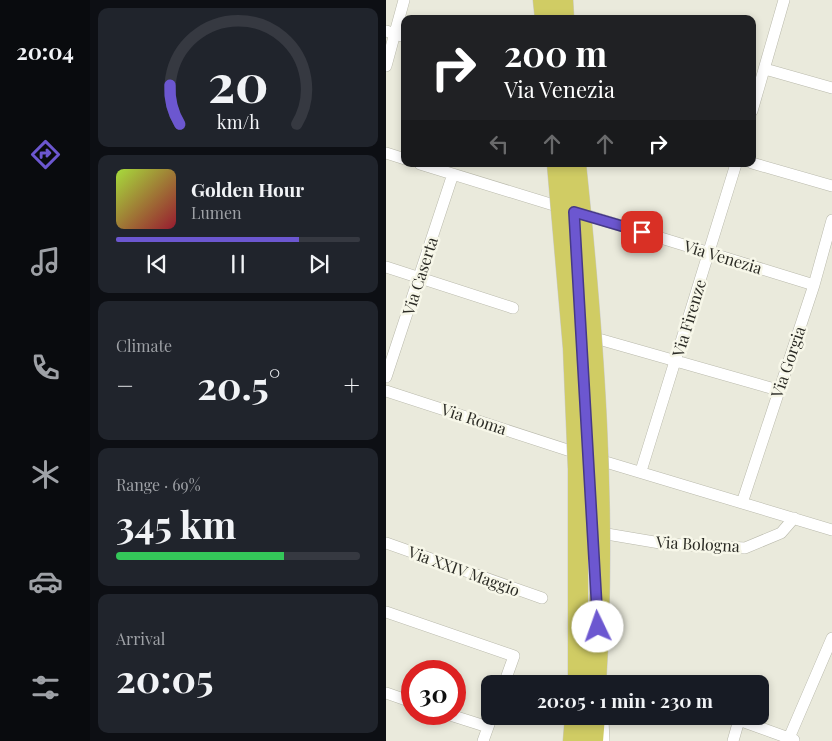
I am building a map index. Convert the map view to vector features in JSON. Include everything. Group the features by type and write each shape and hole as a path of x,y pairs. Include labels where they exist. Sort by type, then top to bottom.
{"highway":[{"path":"544,15 545,0"},
{"path":"563,0 564,15"},
{"path":"557,167 573,348 577,441 580,590 578,675"},
{"path":"576,167 596,402 599,555 596,675"},
{"path":"573,741 574,725"},
{"path":"593,741 594,725"}],"street":[{"path":"386,66 404,0"},
{"path":"545,0 547,15"},
{"path":"756,98 784,0"},
{"path":"765,69 832,88"},
{"path":"386,153 401,158"},
{"path":"756,164 832,186"},
{"name":"Via Venezia","path":"430,167 814,285"},
{"path":"566,167 574,212 601,675"},
{"name":"Via Firenze","path":"641,472 735,167"},
{"name":"Via Caserta","path":"386,377 454,174"},
{"name":"Via Gorgia","path":"742,504 814,285 832,220"},
{"path":"386,267 513,308"},
{"path":"582,334 778,390"},
{"name":"Via Roma","path":"386,391 589,457 832,530"},
{"name":"Via Bologna","path":"593,532 666,544 745,548 781,533 794,518"},
{"name":"Via XXIV Maggio","path":"386,543 542,598"},
{"path":"386,612 514,656 507,675"},
{"path":"733,741 739,720 792,740 832,638"},
{"path":"386,693 401,698"},
{"path":"466,718 481,720"},
{"path":"483,741 489,725"},
{"path":"603,725 604,741"}],"route":[{"path":"598,627 574,212 642,232"}]}
